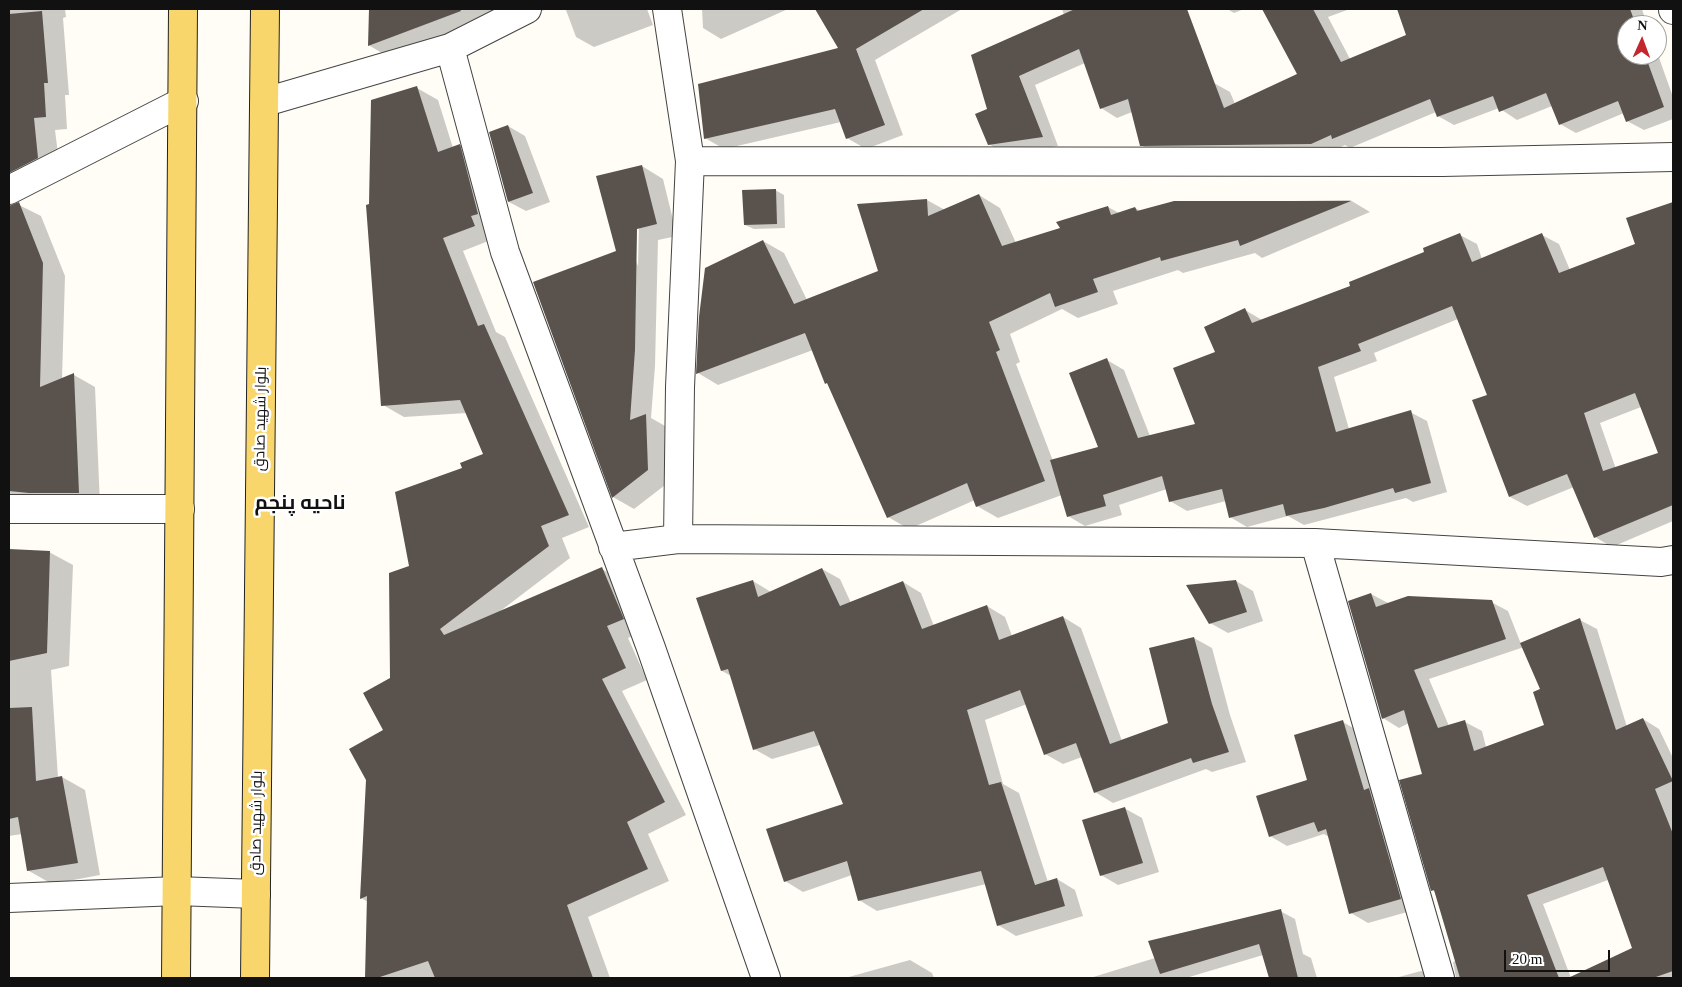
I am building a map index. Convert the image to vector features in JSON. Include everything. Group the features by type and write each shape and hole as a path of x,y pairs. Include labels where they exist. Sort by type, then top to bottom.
{"main road":[{"path":"176,978 184,101 183,9"},
{"name":"بلوار شهید صادق","path":"255,978 266,9"}],"street":[{"path":"265,102 450,48 527,9"},
{"path":"667,9 690,161 680,387 678,539"},
{"path":"450,48 505,252 651,648 766,978"},
{"path":"9,190 184,101"},
{"path":"690,161 1412,162 1673,157"},
{"path":"9,509 180,509"},
{"path":"613,547 678,539 1315,543 1661,562 1673,560"},
{"path":"1315,543 1440,978"},
{"path":"9,898 177,892 256,894"}],"building":[{"path":"369,9 460,9 461,11 368,46"},
{"path":"815,9 924,9 856,49 885,125 846,139 835,109 704,139 698,84 838,48"},
{"path":"1075,9 1187,9 1224,108 1297,74 1262,9 1313,9 1341,62 1406,35 1397,9 1630,9 1632,15 1617,15 1617,65 1649,65 1664,107 1626,122 1618,101 1559,125 1546,93 1499,112 1493,96 1437,117 1430,99 1332,139 1331,135 1311,144 1140,146 1128,99 1100,109 1079,49 1019,76 1043,137 988,145 975,114 987,109 971,55"},
{"path":"42,11 48,83 44,83 46,117 34,118 38,158 9,173 9,14"},
{"path":"417,86 438,152 460,144 478,214 471,216 475,226 443,238 478,326 484,324 569,515 541,526 549,546 440,629 444,635 602,567 624,619 607,626 626,668 602,679 665,802 627,822 648,869 567,905 593,978 435,978 428,961 377,978 365,978 367,896 360,899 366,780 349,749 383,730 363,693 390,678 389,573 409,566 395,492 462,468 460,463 483,454 460,400 381,406 366,205 369,204 371,100"},
{"path":"508,125 533,193 508,202 489,132"},
{"path":"642,165 657,224 637,229 635,350 630,420 646,414 648,470 612,498 533,282 616,251 596,176"},
{"path":"776,189 777,224 744,225 742,190"},
{"path":"979,194 1002,246 1060,228 1056,222 1108,206 1111,215 1135,207 1137,211 1174,201 1351,201 1240,246 1238,240 1161,261 1160,257 1093,279 1098,292 1055,307 1050,293 989,322 1000,350 996,352 1045,481 976,507 967,483 887,518 827,383 825,384 805,333 696,374 699,317 705,268 763,240 794,304 878,271 857,204 927,199 928,216"},
{"path":"19,202 43,263 40,387 74,373 79,493 9,491 9,206"},
{"path":"1673,202 1673,505 1594,538 1567,474 1509,497 1472,400 1487,395 1452,306 1358,344 1361,351 1318,367 1336,432 1411,410 1431,483 1395,493 1393,488 1324,508 1286,516 1283,504 1229,518 1222,489 1169,502 1162,476 1103,495 1106,506 1067,517 1050,460 1098,447 1069,373 1107,358 1138,438 1195,424 1173,368 1215,352 1204,327 1245,308 1252,323 1350,286 1349,282 1424,252 1423,248 1460,233 1472,262 1542,233 1559,273 1635,244 1626,218","holes":["1635,393 1658,453 1603,471 1584,413"]},
{"path":"9,549 50,551 47,653 9,661"},
{"path":"822,568 840,606 903,581 922,629 987,605 999,640 1063,616 1110,744 1168,723 1149,648 1194,637 1212,704 1229,752 1193,763 1191,758 1094,793 1076,743 1044,755 1020,690 967,710 989,785 1001,782 1035,885 1057,878 1065,906 997,926 981,871 858,901 847,861 784,882 766,829 843,804 814,731 753,750 728,669 721,671 696,598 753,580 758,597"},
{"path":"1236,580 1247,612 1209,624 1186,585"},
{"path":"1371,593 1376,607 1408,596 1492,600 1506,639 1414,670 1438,728 1465,720 1474,751 1544,725 1533,692 1540,689 1520,643 1580,618 1616,730 1643,718 1673,781 1655,789 1673,834 1673,971 1653,978 1568,978 1632,948 1603,867 1527,895 1559,978 1460,978 1434,890 1431,891 1399,780 1422,774 1404,710 1382,719 1348,601"},
{"path":"32,707 36,781 62,776 78,863 27,871 18,817 9,819 9,708"},
{"path":"1343,720 1364,790 1369,788 1401,899 1349,914 1326,829 1318,832 1314,822 1269,837 1256,796 1307,780 1294,735"},
{"path":"1125,807 1143,863 1100,876 1082,820"},
{"path":"1281,909 1298,978 1269,978 1259,944 1160,974 1148,941"}],"district":[{"name":"ناحیه پنجم","path":"300,504"}]}
